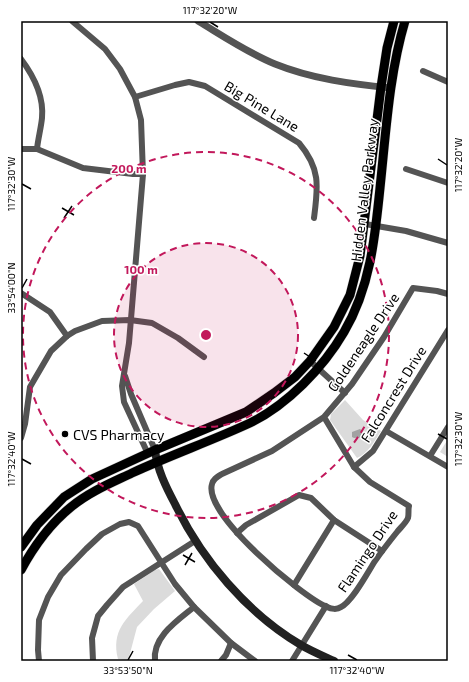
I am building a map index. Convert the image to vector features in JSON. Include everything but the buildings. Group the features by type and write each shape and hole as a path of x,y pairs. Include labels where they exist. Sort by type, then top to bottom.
{"main road":[{"name":"Hidden Valley Parkway","path":"21,547 37,525 64,498 92,479 151,452 246,412 295,377 310,361 334,327 350,295 360,256 381,87 387,48 394,21"},
{"name":"Hidden Valley Parkway","path":"21,570 46,532 71,506 98,489 156,462 251,422 281,403 303,385 318,368 344,333 361,299 372,258 377,226 391,88 405,21"},
{"path":"151,452 164,483 182,519 218,574 249,605 275,627 301,645 334,661"}],"street":[{"path":"72,21 105,50 120,70 136,97 141,120 143,174 125,375 122,386 124,402 151,452"},
{"path":"198,21 251,53 290,70 327,79 391,88"},
{"path":"21,59 33,78 41,102 42,116 37,149"},
{"path":"423,71 448,82"},
{"name":"Big Pine Lane","path":"136,97 189,82 205,86 299,143 313,163 317,179 314,218"},
{"path":"21,149 37,149 83,168 143,174"},
{"path":"406,169 448,183"},
{"path":"365,224 406,231 448,243"},
{"name":"Goldeneagle Drive","path":"237,533 218,508 212,494 211,485 215,478 272,451 324,417 345,392 384,337 413,288 448,294"},
{"path":"21,293 50,312 67,336"},
{"path":"21,438 25,424 30,387 51,351 67,336 75,331 102,321 130,320 152,323 193,348 204,357"},
{"name":"Falconcrest Drive","path":"354,467 373,451 448,330"},
{"path":"310,361 345,392"},
{"path":"125,375 130,394 151,452"},
{"path":"324,417 354,467"},
{"path":"430,456 448,427"},
{"path":"386,431 448,467"},
{"name":"Flamingo Drive","path":"326,606 333,609 341,608 349,601 382,551 407,519 409,506 370,482 354,467"},
{"path":"292,661 326,606 265,562 237,533 246,526 299,495 311,498 334,520 382,551"},
{"path":"294,584 334,520"},
{"path":"39,661 39,620 48,597 61,576 86,548 102,534 120,524 129,522 138,526 175,584 194,607 231,643 255,661"},
{"path":"93,661 92,638 98,616 123,587 195,541"},
{"path":"155,661 158,642 166,631 194,607"},
{"path":"221,661 226,655 231,643"}],"shaded area":[{"path":"345,400 363,420 381,431 368,450 357,458 330,420 331,414"},
{"path":"360,429 366,434 365,437 352,437 352,432"},
{"path":"448,439 448,457 440,452"},
{"path":"159,569 175,591 154,609 137,627 128,661 118,659 116,649 118,633 126,620 143,601 134,584 155,570"}],"place":[{"name":"CVS Pharmacy","path":"65,434"}]}
